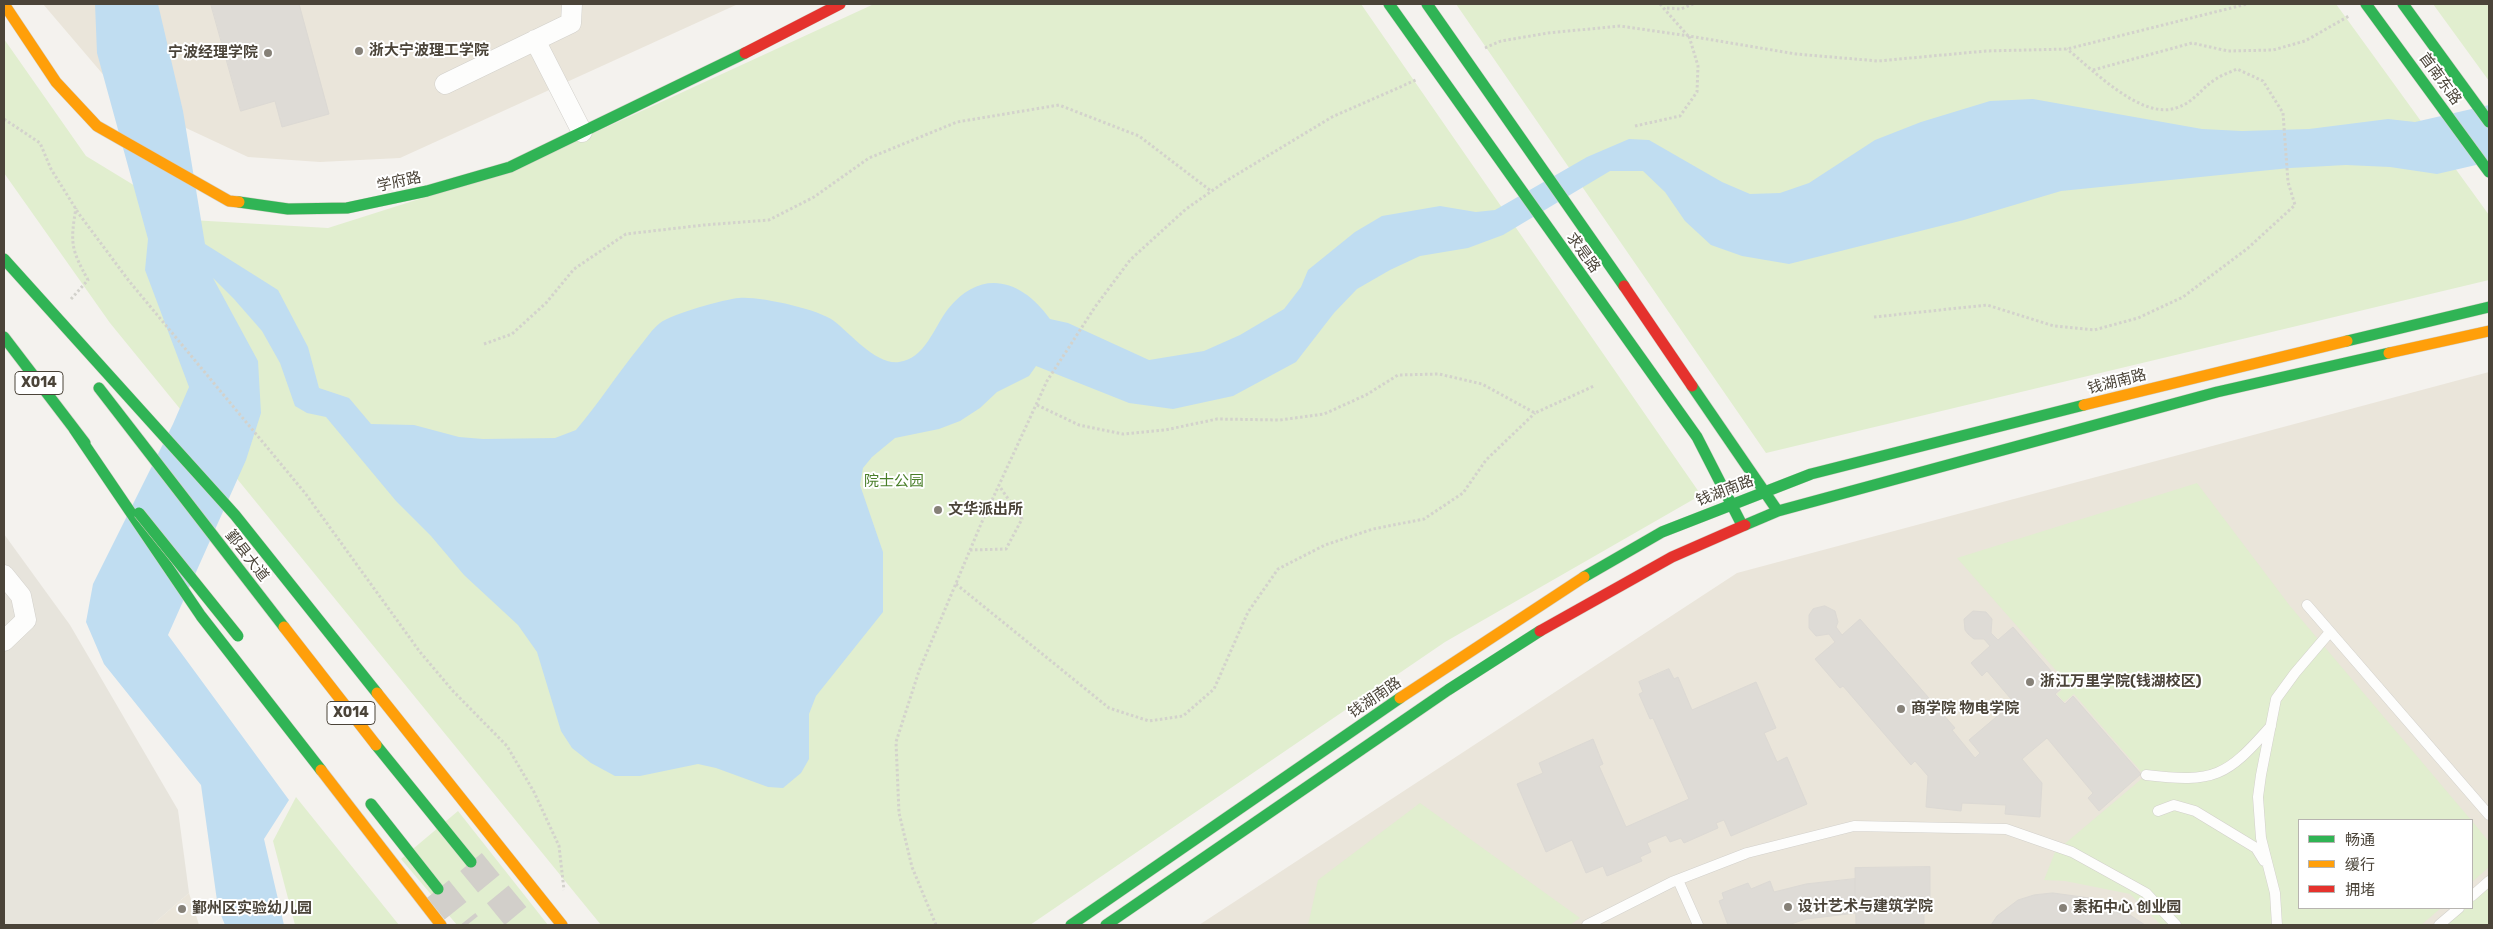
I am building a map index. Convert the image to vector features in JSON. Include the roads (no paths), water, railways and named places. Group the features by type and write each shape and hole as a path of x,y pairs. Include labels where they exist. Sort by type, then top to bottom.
{"main road":[{"name":"学府路","path":"4,4 56,82 97,126 229,201 288,209 347,208 427,191 510,167 727,62 840,4"},
{"name":"求是路","path":"1389,4 1539,217 1698,436 1743,527"},
{"name":"求是路","path":"1427,4 1566,201 1778,511"},
{"name":"首南东路","path":"2366,4 2487,169"},
{"name":"首南东路","path":"2403,4 2489,122"},
{"path":"4,259 235,515 562,925"},
{"path":"4,264 63,342"},
{"name":"钱湖南路","path":"1070,925 1365,722 1562,590 1662,532 1811,474 1963,434 2489,307"},
{"path":"1106,925 1448,690 1552,624 1672,558 1778,511 2217,392 2489,331"},
{"name":"X014","path":"4,336 138,512 241,640"},
{"name":"鄞县大道","path":"93,381 410,789 471,862"},
{"path":"74,429 193,603 441,925"},
{"path":"365,797 438,889"}],"street":[{"path":"445,84 571,23 572,4"},
{"path":"535,40 582,132"},
{"path":"4,575 21,596 26,620 4,641"}],"lane":[{"path":"2306,605 2489,815"},
{"path":"2277,925 2275,893 2262,838 2258,797 2276,699 2300,666 2330,632"},
{"path":"2146,775 2207,777 2225,771 2248,752 2272,725"},
{"path":"2158,811 2174,805 2202,815 2256,848 2270,870"},
{"path":"1587,925 1678,880 1747,853 1854,826 2006,829 2072,852 2146,894 2176,925"},
{"path":"1678,880 1698,925"},
{"path":"2473,895 2489,881"},
{"path":"2439,925 2457,909"}],"water":[{"path":"95,4 158,4 183,111 205,244 278,290 308,347 319,388 349,398 371,424 414,425 459,437 483,439 555,438 576,430 632,356 660,323 675,315 739,298 760,299 788,304 826,316 864,348 890,362 908,360 916,355 928,341 948,309 961,296 974,287 988,283 1014,288 1027,295 1050,319 1068,323 1149,360 1204,351 1240,335 1284,309 1301,287 1308,270 1355,232 1382,216 1440,206 1476,212 1495,210 1587,157 1629,139 1649,140 1722,182 1750,194 1780,193 1809,183 1875,140 1921,122 1990,101 2033,99 2202,129 2242,131 2309,129 2388,119 2415,122 2489,105 2489,162 2437,174 2390,167 2346,165 2290,168 2061,191 1964,220 1789,264 1742,256 1711,245 1685,221 1665,192 1643,171 1610,171 1503,235 1468,248 1420,256 1390,270 1357,289 1334,313 1296,362 1233,396 1173,409 1129,403 1036,366 1029,376 997,392 980,408 960,421 939,429 895,438 872,457 863,468 860,485 883,552 883,612 816,696 809,714 809,759 801,773 783,788 768,787 716,768 698,764 640,776 615,776 591,763 572,748 561,731 537,652 518,625 464,575 431,536 396,501 326,417 307,413 295,406 280,363 262,331 213,278 258,361 261,413 246,460 168,635 289,800 264,839 284,925 225,925 218,908 201,785 104,664 86,622 93,584 173,424 189,387 145,270 148,239 97,53"}],"tunnel":[{"path":"471,862 523,925"},
{"path":"438,889 467,925"}],"place":[{"name":"浙大宁波理工学院","path":"359,51"},
{"name":"宁波经理学院","path":"268,53"},
{"name":"文华派出所","path":"938,510"},
{"name":"浙江万里学院(钱湖校区)","path":"2030,682"},
{"name":"商学院 物电学院","path":"1901,709"},
{"name":"设计艺术与建筑学院","path":"1788,907"},
{"name":"素拓中心 创业园","path":"2063,908"},
{"name":"鄞州区实验幼儿园","path":"182,909"}],"park label":[{"name":"院士公园","path":"894,482"}]}
